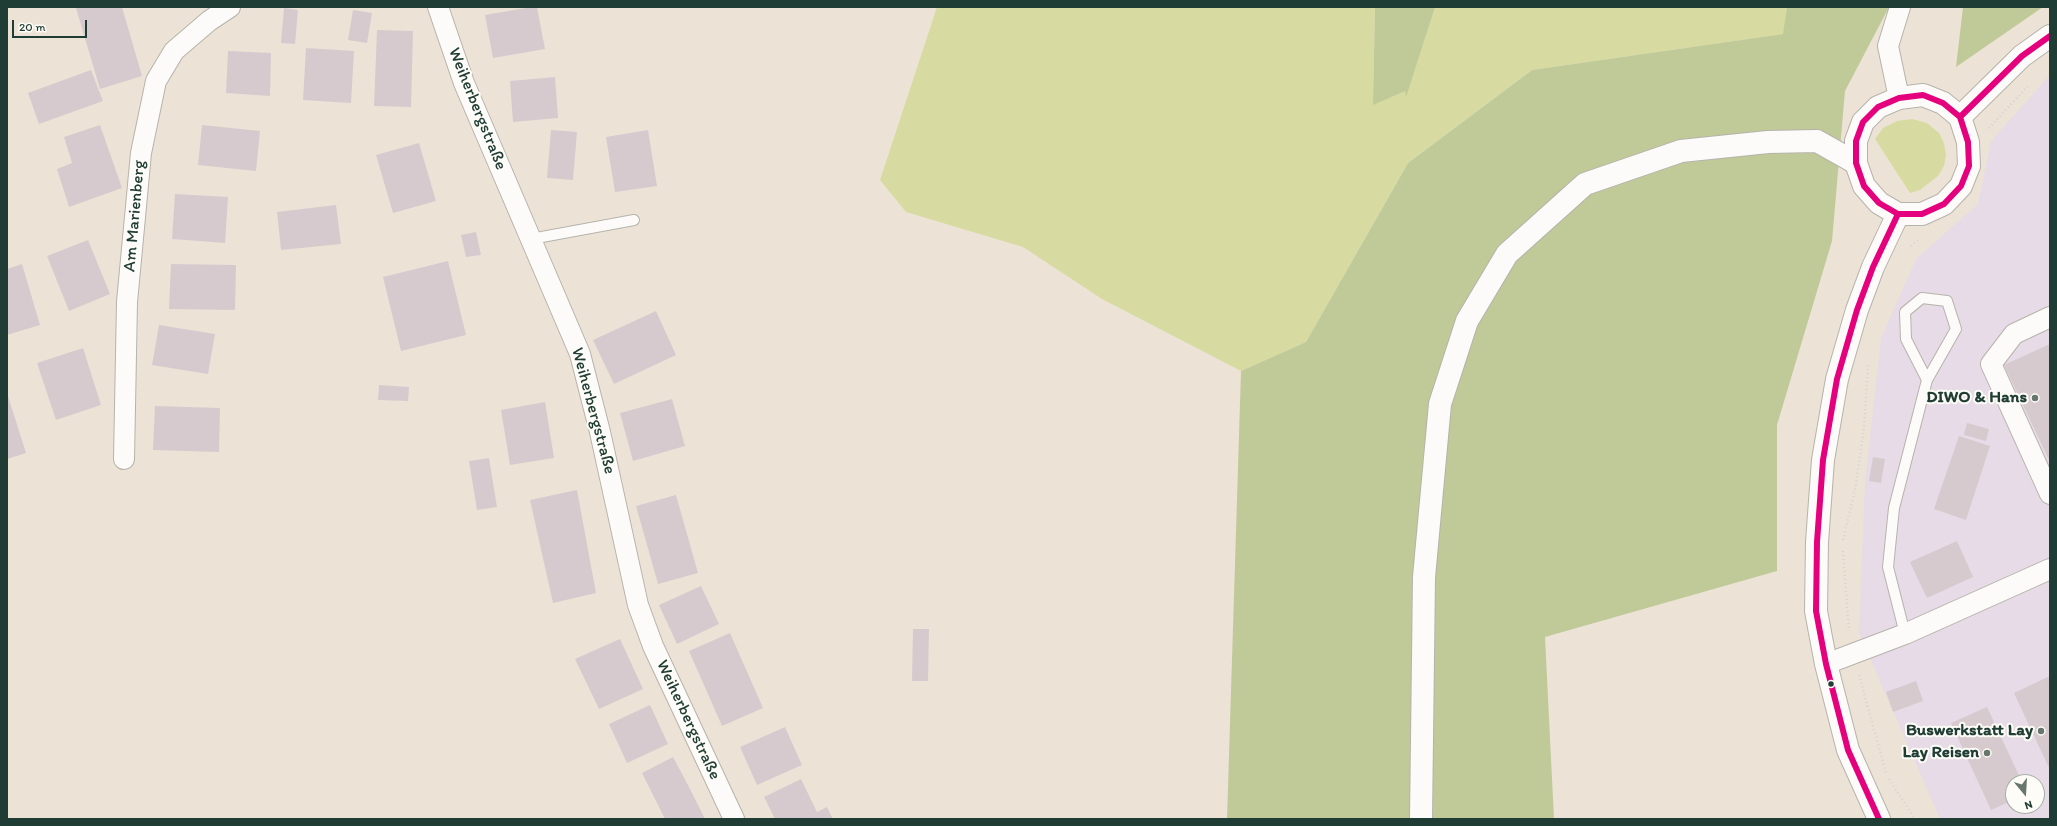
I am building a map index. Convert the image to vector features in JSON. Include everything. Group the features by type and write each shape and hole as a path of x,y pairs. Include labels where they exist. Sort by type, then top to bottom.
{"main road":[{"path":"1960,117 2022,56 2050,36"},
{"path":"1923,95 1943,103 1960,117 1968,142 1969,166 1960,186 1944,204 1922,214 1898,214 1879,203 1864,186 1856,163 1856,141 1863,122 1878,107 1899,98 1923,95"},
{"path":"1421,819 1424,577 1440,404 1467,321 1507,254 1585,184 1681,150 1768,142 1817,141 1856,163"},
{"path":"1879,819 1848,750 1826,664 1816,611 1817,542 1823,460 1838,379 1857,310 1873,267 1898,214"}],"street":[{"name":"Am Marienberg","path":"124,459 127,302 140,153 156,81 174,51 209,21 230,7"},
{"path":"1899,98 1888,46 1900,7"},
{"name":"Weiherbergstraße","path":"436,9 464,83 580,354 600,432 638,604 653,646 734,819"},
{"path":"2050,317 2014,334 1991,364 2050,494"},
{"path":"1826,664 1854,655 1905,634 2050,569"}],"lane":[{"path":"531,239 634,220"},
{"path":"1905,634 1888,567 1894,508 1927,380 1956,329 1947,301 1922,298 1905,312 1906,339 1927,380"}],"path":[{"path":"1854,655 1887,776 1914,819"}],"shaded area":[{"path":"2050,75 2050,819 1940,819 1859,633 1865,483 1881,338 1916,259 1978,204 1991,141"}],"green space":[{"path":"937,7 1375,7 1373,105 1433,7 1787,7 1784,34 1532,70 1408,163 1306,342 1241,371 1102,299 1023,247 906,212 880,180"},
{"path":"1375,7 1435,7 1406,97 1405,91 1373,105"},
{"path":"1787,7 1889,7 1845,91 1832,241 1777,425 1777,571 1545,637 1554,819 1227,819 1241,371 1306,342 1408,163 1532,70 1783,34"},
{"path":"1963,7 2043,7 1956,67"},
{"path":"1912,119 1927,123 1939,133 1944,143 1946,155 1944,166 1938,176 1920,190 1910,193 1875,139 1883,128 1897,121"}],"building":[{"path":"122,7 142,76 100,89 76,8"},
{"path":"537,7 545,49 493,58 485,15"},
{"path":"284,8 298,10 295,44 281,43"},
{"path":"353,10 372,13 367,43 348,40"},
{"path":"377,30 413,31 411,107 374,106"},
{"path":"306,48 354,51 351,103 303,100"},
{"path":"228,51 271,53 270,96 226,93"},
{"path":"91,70 103,101 39,124 28,93"},
{"path":"555,77 558,118 513,122 510,81"},
{"path":"100,125 122,188 69,207 57,169 72,163 64,137"},
{"path":"202,125 260,131 256,171 198,165"},
{"path":"551,130 577,132 573,180 547,178"},
{"path":"648,130 657,186 615,192 606,137"},
{"path":"419,143 436,201 393,213 376,155"},
{"path":"175,194 228,197 225,243 172,239"},
{"path":"336,205 341,244 281,250 277,212"},
{"path":"476,232 481,255 466,257 461,235"},
{"path":"88,240 110,294 69,311 47,256"},
{"path":"448,261 466,335 401,351 383,277"},
{"path":"22,264 40,325 7,335 7,269"},
{"path":"171,264 236,265 235,310 169,309"},
{"path":"656,311 676,355 614,384 593,340"},
{"path":"159,325 215,334 208,374 152,365"},
{"name":"DIWO & Hans","path":"2050,344 2050,462 2004,365"},
{"path":"83,348 101,405 56,420 37,363"},
{"path":"379,385 409,387 408,401 378,400"},
{"path":"7,393 26,453 7,459"},
{"path":"672,399 685,446 633,461 620,413"},
{"path":"545,402 554,458 510,465 501,410"},
{"path":"155,406 220,408 219,452 153,450"},
{"path":"1967,423 1989,429 1986,441 1964,435"},
{"path":"1959,436 1990,446 1966,520 1934,509"},
{"path":"1873,457 1885,459 1881,483 1869,481"},
{"path":"489,458 497,507 477,510 469,461"},
{"path":"577,490 596,593 553,603 530,500"},
{"path":"676,495 698,573 658,584 636,506"},
{"path":"1957,541 1973,577 1927,598 1910,562"},
{"path":"701,586 719,624 677,644 659,605"},
{"path":"913,629 929,629 928,681 912,681"},
{"path":"730,633 763,708 722,726 689,651"},
{"path":"620,639 643,689 599,709 575,659"},
{"name":"Buswerkstatt Lay","path":"2050,676 2050,770 2014,693"},
{"path":"1916,681 1923,701 1893,712 1886,692"},
{"path":"650,705 668,744 627,763 609,724"},
{"name":"Lay Reisen","path":"1987,707 2018,774 2005,774 2005,804 1991,810 1951,723"},
{"path":"785,727 802,765 757,785 740,747"},
{"path":"673,757 705,819 665,819 642,773"},
{"path":"801,779 817,812 827,807 833,819 775,819 764,797"}],"transit line":[{"path":"1960,117 2022,56 2050,36"},
{"path":"1923,95 1943,103 1960,117 1968,142 1969,166 1961,186 1944,204 1922,214 1898,214 1879,203 1864,186 1856,163 1856,141 1863,122 1878,107 1899,98 1923,95"},
{"path":"1879,819 1848,750 1826,664 1816,611 1817,542 1823,460 1837,379 1857,310 1873,267 1898,214"}],"place":[{"name":"DIWO & Hans","path":"2035,398"},
{"name":"Buswerkstatt Lay","path":"2041,731"},
{"name":"Lay Reisen","path":"1987,753"}]}
